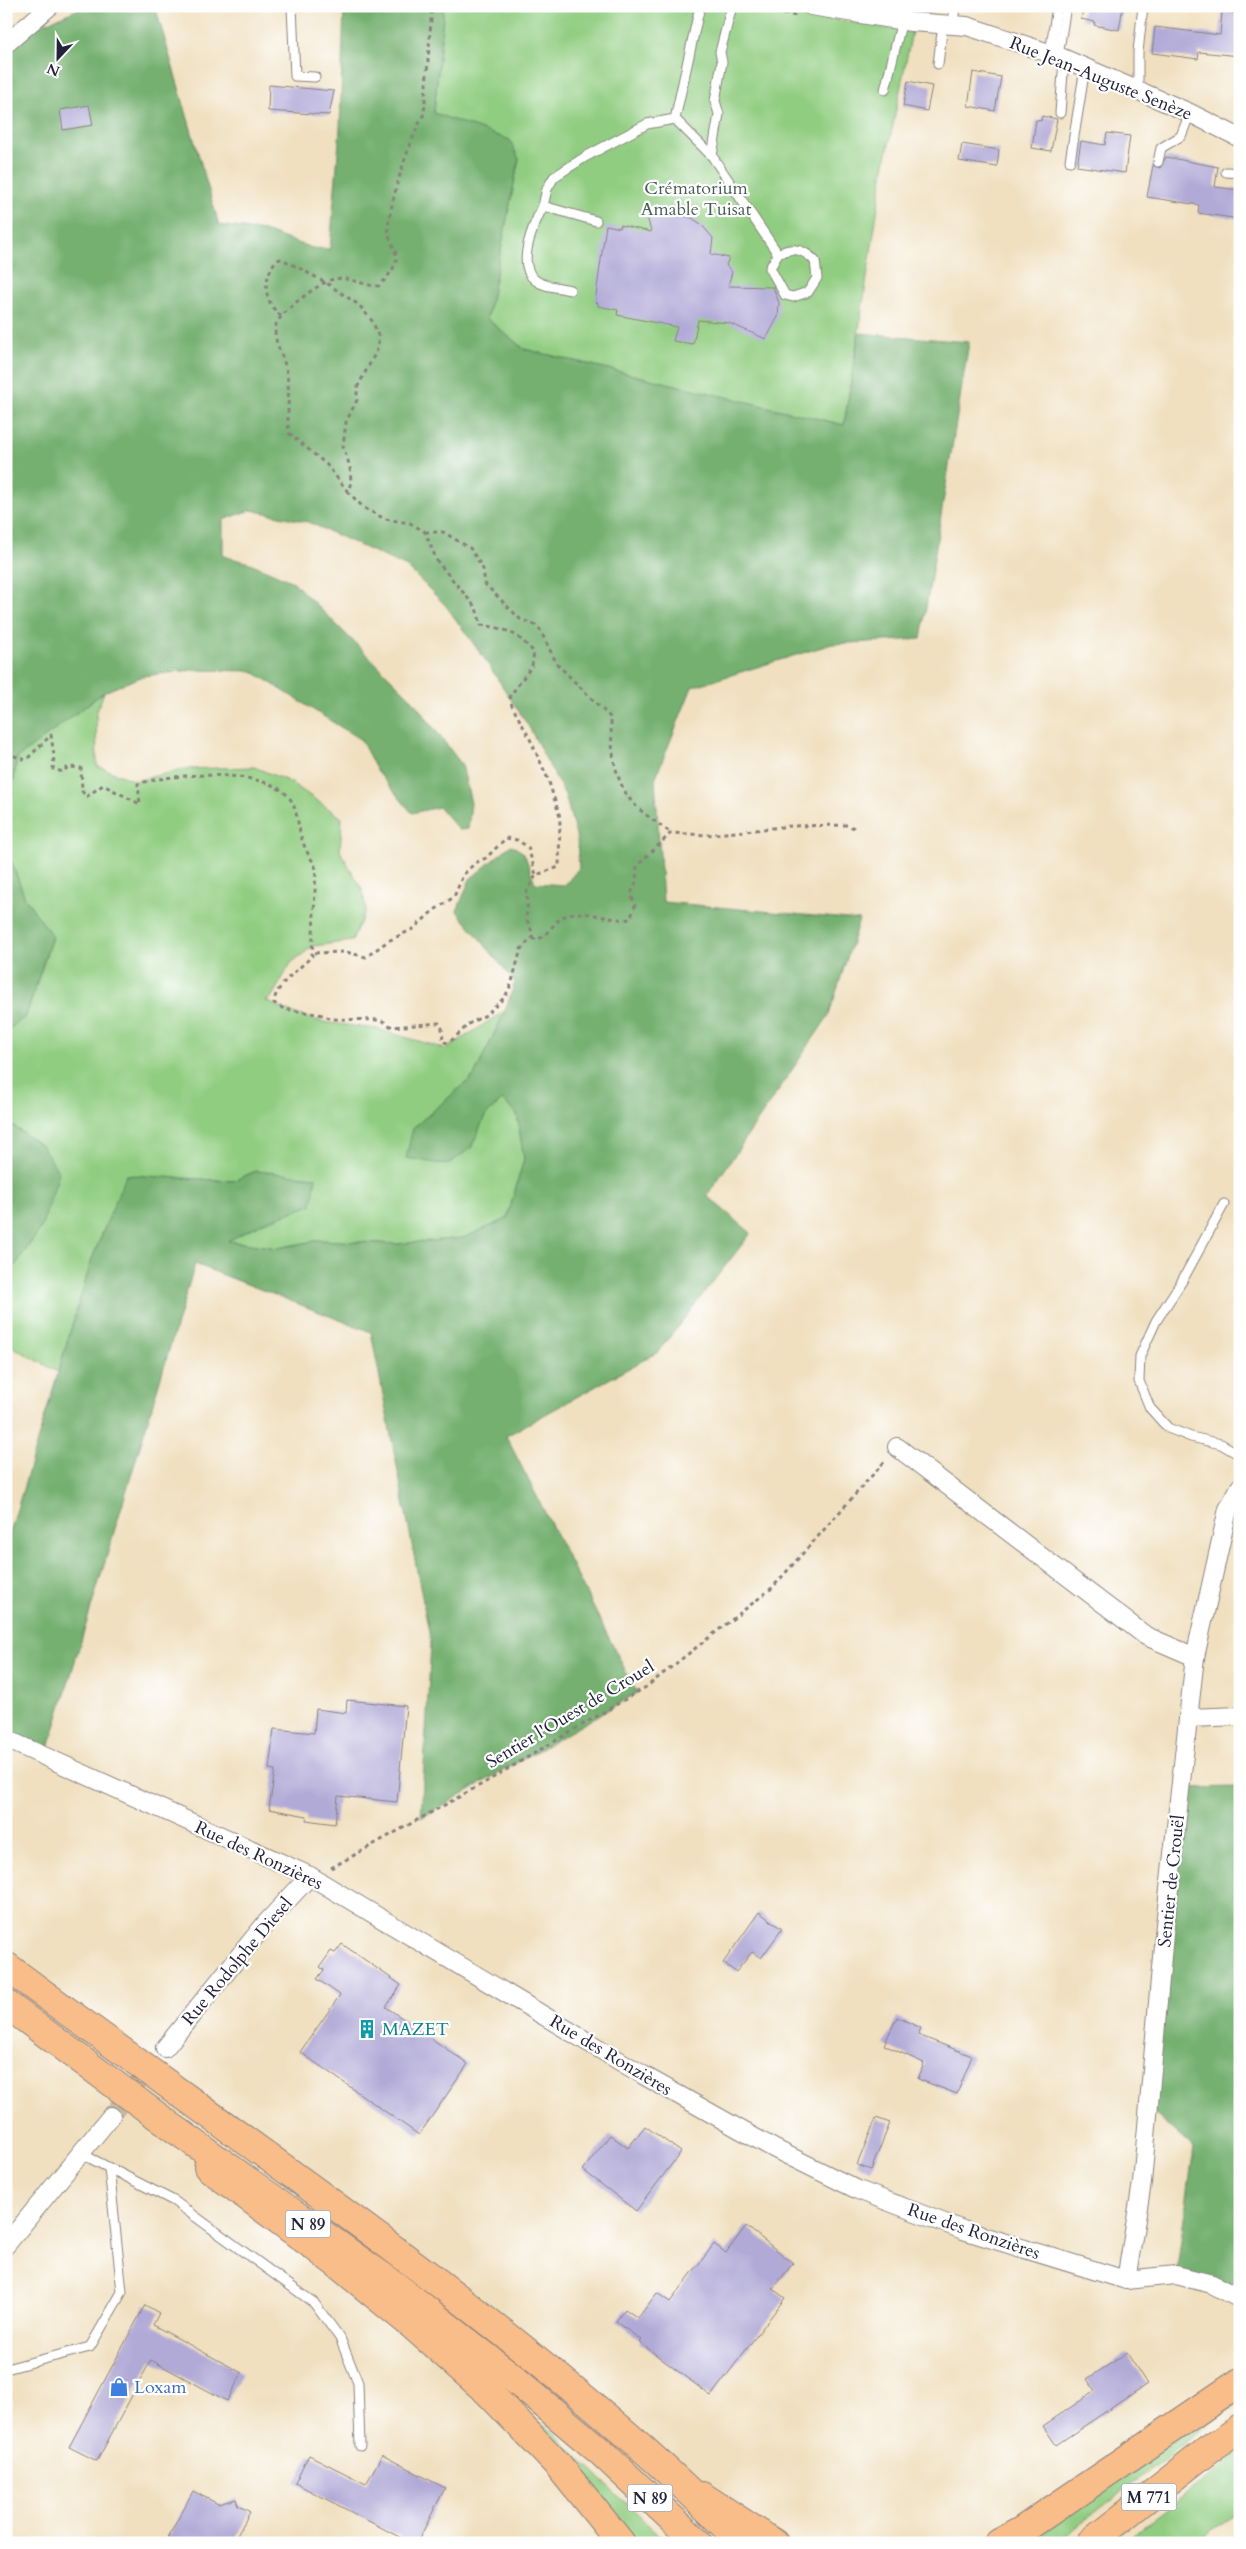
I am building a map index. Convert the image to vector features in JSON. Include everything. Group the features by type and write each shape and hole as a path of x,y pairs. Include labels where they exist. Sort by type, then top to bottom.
{"highway":[{"name":"N 89","path":"6,1966 104,2039 369,2229 594,2406 675,2478 741,2543"},
{"name":"N 89","path":"6,2004 172,2127 397,2288 507,2373 602,2454 698,2543"},
{"path":"172,2127 213,2172 336,2264 413,2326 489,2393 559,2466 621,2543"},
{"path":"999,2543 1021,2532 1240,2382"},
{"name":"M 771","path":"1208,2450 1240,2419"},
{"name":"M 771","path":"1090,2543 1208,2450 1240,2429"},
{"path":"675,2478 774,2543"}],"street":[{"path":"6,44 40,10"},
{"name":"Rue Jean-Auguste Senèze","path":"807,11 895,13 967,26 1058,56 1190,113 1240,138"},
{"path":"897,1447 1146,1636 1195,1657"},
{"name":"Sentier de Crouël","path":"1126,2280 1142,2183 1164,1934 1195,1657 1228,1509 1240,1487"},
{"path":"1188,1718 1240,1716"},
{"name":"Rue des Ronzières","path":"6,1739 310,1876 642,2075 775,2149 858,2190 963,2230 1126,2280 1176,2275 1212,2284 1240,2299"},
{"name":"Rue Rodolphe Diesel","path":"165,2048 266,1924 310,1876"},
{"path":"6,2245 111,2116"}],"lane":[{"path":"292,6 295,76 314,77"},
{"path":"676,119 700,6"},
{"path":"712,156 719,114 715,101 722,62 720,52 732,6"},
{"path":"938,64 948,24 955,6"},
{"path":"1057,6 1060,113"},
{"path":"1058,56 1066,6"},
{"path":"1138,91 1138,52 1143,6"},
{"path":"885,90 895,13"},
{"path":"1070,161 1084,68"},
{"path":"1158,162 1161,148 1181,136 1190,113"},
{"path":"676,119 712,156 778,254"},
{"path":"570,290 541,283 535,280 527,270 526,255 535,222 543,206 547,189 554,177 585,156 647,124 676,119"},
{"path":"1226,172 1240,173"},
{"path":"543,206 596,221"},
{"path":"786,250 802,251 814,262 817,278 808,292 801,296 785,295 770,268 778,254 786,250"},
{"path":"1224,1204 1182,1281 1156,1321 1140,1356 1139,1381 1150,1408 1168,1428 1191,1437 1221,1444 1240,1455"},
{"path":"80,2153 174,2201 314,2303 340,2338 358,2382 360,2446"},
{"path":"6,2369 90,2347 122,2292 109,2168"}],"path":[{"path":"432,6 424,114 400,180 388,222 392,242 398,254 394,268 379,286 366,286 346,279 326,282 281,316 275,328 276,339 286,368 286,417 289,434 327,465 348,492 364,508 385,519 410,523 425,532 443,532 470,548 483,569 485,584 520,619 538,626 557,664 611,718 611,744 618,774 628,797 670,833 707,835 792,826 848,825 854,828"},
{"path":"739,7 807,11"},
{"path":"281,316 275,311 266,295 266,280 276,260 282,259 326,282 359,305 373,322 379,338 377,350 357,388 357,400 346,422 343,446 350,467 352,482 348,492"},
{"path":"6,754 26,760 51,735 54,756 52,769 63,772 68,766 81,768 82,791 86,797 103,785 140,804 138,784 155,778 206,774 271,784 288,795 294,807 304,846 314,860 316,869 313,953 286,980 274,997 274,1003 278,1006 323,1015 331,1019 381,1020 392,1027 439,1023 442,1028 444,1042 449,1043 470,1023 486,1015 505,997 511,985 521,949 532,938 533,934 526,918 528,900 525,895 536,875 559,867 560,817 548,779 512,706 510,696 532,666 534,652 523,640 506,628 481,626 476,608 437,561 425,532"},
{"path":"532,938 537,940 542,938 560,919 574,913 620,920 630,919 635,906 631,894 636,882 637,866 670,833"},
{"path":"313,953 346,952 366,957 388,941 413,929 433,911 454,897 463,875 475,864 486,858 506,838 517,840 528,846 536,875"},
{"name":"Sentier l'Ouest de Crouel","path":"310,1876 336,1866 468,1792 646,1687 772,1588 897,1447"}],"green space":[{"path":"86,6 155,6 219,225 264,231 312,248 330,249 340,129 344,6 444,6 434,113 510,140 519,159 487,319 524,349 844,425 859,333 969,342 921,639 832,644 692,687 655,779 663,902 859,920 829,1015 707,1196 751,1233 658,1352 506,1436 637,1693 421,1818 431,1643 371,1332 195,1264 46,1757 6,1739 6,1546 92,1259 126,1175 233,1181 256,1171 316,1177 312,1205 264,1222 228,1241 278,1248 320,1240 398,1244 463,1238 507,1219 524,1159 517,1114 502,1100 485,1116 471,1148 447,1165 406,1158 413,1128 474,1076 505,1011 515,982 457,911 470,879 511,845 524,853 535,883 565,885 579,868 577,839 565,795 529,727 484,658 446,606 407,567 308,522 251,510 223,520 223,556 250,563 293,582 410,697 462,765 471,803 468,829 459,830 439,807 412,813 377,771 361,740 252,671 193,670 143,676 104,692 17,758 6,831 6,54 31,29"},
{"name":"Crématorium Amable Tuisat","path":"444,6 752,6 912,32 884,168 844,425 524,349 487,319 519,159 434,113"},
{"path":"104,692 96,713 97,766 135,781 184,769 254,767 290,782 342,818 340,851 362,889 366,909 352,941 313,946 291,963 271,998 266,1001 292,1013 323,1022 377,1029 446,1049 505,1011 474,1076 413,1128 471,1148 485,1116 502,1100 517,1114 524,1159 507,1219 463,1238 398,1244 320,1240 278,1248 227,1241 264,1222 256,1171 233,1181 127,1175 92,1259 58,1372 6,1343 6,1279 42,1226 43,1147 6,1121 6,1031 26,1016 52,937 25,898 6,847 6,831 17,758"},
{"path":"6,847 25,898 52,936 26,1016 6,1031"},
{"path":"6,1121 43,1147 59,1173 42,1226 6,1279"},
{"path":"1240,1787 1240,2299 1176,2275 1194,2148 1149,2108 1181,1788"},
{"path":"507,2396 551,2431 667,2543 632,2543"},
{"path":"1240,2400 1056,2543 1029,2543 1105,2486"},
{"path":"1240,2453 1240,2511 1193,2543 1122,2543"}],"building":[{"path":"1084,6 1123,6 1119,30 1094,25 1095,22 1081,19"},
{"path":"1222,12 1240,14 1240,56 1199,52 1198,59 1152,53 1155,27 1220,35"},
{"path":"973,72 1001,77 995,111 968,106"},
{"path":"908,81 932,86 927,111 903,106"},
{"path":"269,85 334,91 329,115 268,111"},
{"path":"89,105 93,125 63,130 60,110"},
{"path":"1042,116 1057,119 1051,151 1032,148 1036,120 1041,121"},
{"path":"1107,133 1130,136 1125,173 1077,166 1081,141 1105,145"},
{"path":"962,144 999,150 997,167 959,161"},
{"path":"1166,157 1218,167 1215,187 1240,190 1240,219 1198,213 1199,205 1147,197 1153,165 1160,168"},
{"path":"667,211 692,218 701,224 713,238 711,254 729,258 726,265 732,272 728,286 773,287 779,303 778,317 766,339 729,323 698,320 693,344 673,341 677,327 617,315 618,310 598,306 598,303 595,302 606,225 620,228 620,225 651,232 647,216"},
{"path":"347,1700 406,1706 397,1802 338,1796 335,1824 306,1820 307,1816 269,1809 275,1770 269,1769 274,1729 314,1733 316,1709 346,1713"},
{"path":"759,1912 782,1929 761,1958 752,1952 736,1972 723,1963"},
{"name":"MAZET","path":"342,1944 401,1985 386,2007 468,2064 419,2135 300,2052 340,1995 317,1979 324,1970 320,1967 331,1951 335,1953"},
{"path":"897,2017 921,2028 918,2035 972,2056 957,2094 918,2079 924,2063 884,2045"},
{"path":"876,2118 890,2123 871,2170 857,2165"},
{"path":"645,2126 681,2152 636,2211 583,2170 610,2135 628,2148"},
{"path":"746,2226 793,2263 773,2289 785,2298 711,2396 639,2342 641,2340 616,2321 625,2309 638,2318 657,2293 670,2302 714,2244 726,2253"},
{"name":"Loxam","path":"145,2305 159,2313 153,2325 242,2373 227,2401 151,2360 97,2461 69,2447"},
{"path":"1127,2353 1147,2384 1056,2445 1043,2426 1095,2391 1087,2379"},
{"path":"309,2455 366,2484 382,2455 445,2488 417,2543 411,2543 295,2483"},
{"path":"193,2491 218,2504 236,2499 238,2505 250,2512 233,2543 165,2543"}],"tunnel":[{"path":"111,2116 165,2048"}],"place":[{"name":"MAZET","path":"367,2029"},
{"name":"Loxam","path":"119,2387"}]}
